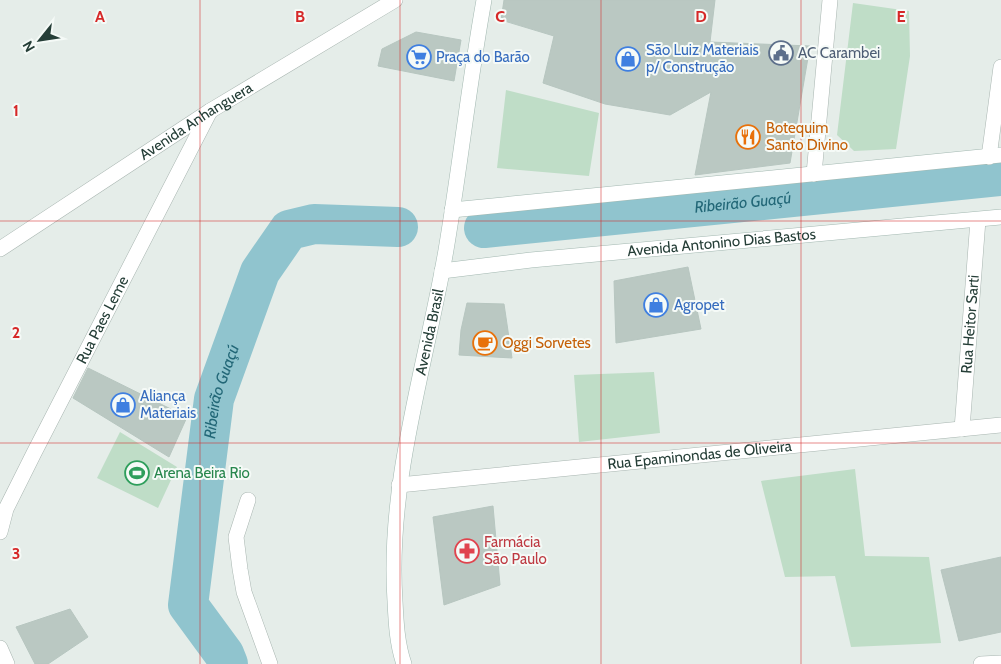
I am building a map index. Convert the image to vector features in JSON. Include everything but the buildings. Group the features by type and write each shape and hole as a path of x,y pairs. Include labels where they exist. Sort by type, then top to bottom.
{"street":[{"name":"Avenida Anhanguera","path":"0,248 210,111 395,0"},
{"name":"Avenida Brasil","path":"404,664 400,651 393,578 394,539 400,485 442,271 484,0"},
{"path":"814,174 830,0"},
{"path":"452,210 995,156 1001,67"},
{"name":"Rua Paes Leme","path":"0,532 3,511 210,111"},
{"name":"Avenida Antonino Dias Bastos","path":"442,271 531,260 1001,217"},
{"name":"Rua Heitor Sarti","path":"962,429 978,220"},
{"name":"Rua Epaminondas de Oliveira","path":"400,485 1001,425"},
{"path":"248,500 236,537 240,570 244,592 270,664"},
{"path":"0,648 7,664"},
{"path":"981,664 1001,662"}],"green space":[{"path":"853,3 909,11 910,56 896,149 854,151 837,135"},
{"path":"506,90 599,113 589,176 497,168"},
{"path":"654,372 660,433 579,442 574,375"},
{"name":"Arena Beira Rio","path":"120,432 177,467 158,508 97,478"},
{"path":"855,469 865,556 929,557 941,643 851,647 835,576 785,577 761,481"}],"waterway":[{"name":"Ribeirão Guaçú","path":"484,228 1001,176"},
{"name":"Ribeirão Guaçú","path":"228,664 224,654 188,605 214,399 260,272 289,230 314,224 398,227"}],"place":[{"name":"AC Carambei","path":"781,53"},
{"name":"Praça do Barão","path":"419,57"},
{"name":"São Luiz Materiais p/ Construção","path":"628,59"},
{"name":"Botequim Santo Divino","path":"748,137"},
{"name":"Agropet","path":"656,305"},
{"name":"Oggi Sorvetes","path":"485,343"},
{"name":"Aliança Materiais","path":"123,405"},
{"name":"Arena Beira Rio","path":"137,473"},
{"name":"Farmácia São Paulo","path":"467,551"}]}
